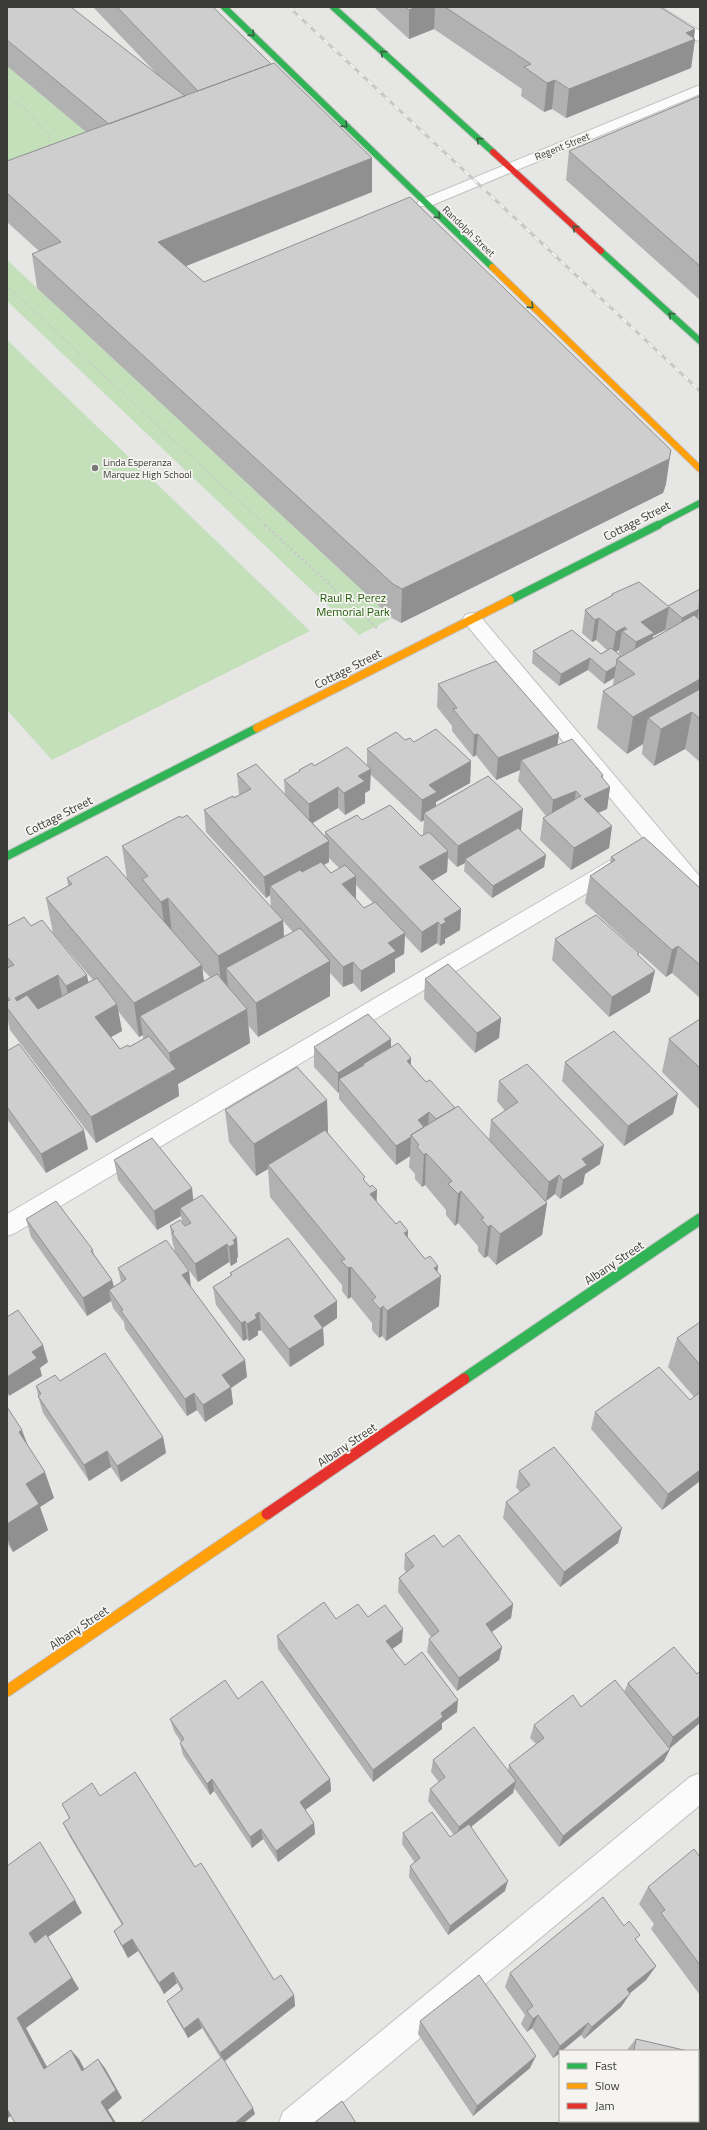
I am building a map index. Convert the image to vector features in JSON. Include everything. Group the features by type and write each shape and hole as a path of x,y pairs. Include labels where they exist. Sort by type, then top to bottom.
{"street":[{"name":"Randolph Street","path":"224,7 700,469"},
{"path":"333,7 700,341"},
{"path":"652,7 700,37"},
{"name":"Regent Street","path":"425,203 700,89"},
{"name":"Cottage Street","path":"7,856 700,503"},
{"path":"472,619 700,891"},
{"path":"7,1226 659,841"},
{"name":"Albany Street","path":"7,1691 700,1219"},
{"path":"294,2123 700,1787"}],"path":[{"path":"7,97 24,108 50,136 49,150"},
{"path":"7,286 406,652"}],"green space":[{"path":"7,66 116,157 7,197"},
{"name":"Raul R. Perez Memorial Park","path":"7,260 392,618 359,635 7,301"},
{"name":"Linda Esperanza Marquez High School","path":"7,340 310,631 52,760 7,710"}],"building":[{"path":"7,7 71,7 185,96 109,124 7,40"},
{"path":"117,7 213,7 271,64 198,91"},
{"path":"406,7 416,7 409,10"},
{"path":"445,7 660,7 695,29 686,33 695,39 569,89 555,80 547,83 524,67 531,64"},
{"path":"274,63 372,158 158,242 204,282 410,197 671,450 669,459 402,589 393,584 32,254 61,242 7,193 7,161"},
{"path":"700,96 700,266 569,151"},
{"path":"639,582 668,606 700,589 699,609 682,618 669,607 641,622 654,633 636,642 622,631 627,629 625,627 616,632 599,618 595,620 585,610 613,595 612,594"},
{"path":"694,615 700,620 700,679 633,717 603,691 635,674 617,659"},
{"path":"572,630 601,654 611,648 621,656 617,659 616,666 606,672 590,658 561,674 533,651"},
{"path":"496,661 559,733 498,758 478,734 474,735 453,709 457,708 438,684"},
{"path":"700,689 700,719 692,712 661,729 648,718"},
{"path":"436,729 471,761 429,785 437,792 422,800 367,749 396,732 405,740 410,738 414,742"},
{"path":"572,739 603,775 601,776 610,787 584,799 612,826 574,848 543,818 581,796 576,791 553,800 521,760"},
{"path":"347,747 371,769 358,776 365,781 344,793 338,787 309,804 284,780 312,763 314,766"},
{"path":"256,764 329,841 264,877 204,810 233,796 234,798 251,789 237,774"},
{"path":"488,776 523,809 458,846 424,813"},
{"path":"390,805 421,836 429,832 448,851 419,867 461,909 444,919 446,922 441,925 438,922 422,932 325,832 357,815 362,820"},
{"path":"187,815 283,920 218,956 168,898 161,902 142,879 148,876 122,846 180,816 182,818"},
{"path":"518,828 546,855 493,886 465,859"},
{"path":"644,837 700,888 700,965 678,946 672,950 590,876 615,860 611,857"},
{"path":"107,856 202,965 134,1003 46,898 72,884 67,878"},
{"path":"321,862 331,873 345,865 356,876 342,884 364,908 375,902 405,933 388,943 396,951 361,971 353,962 343,967 270,886 300,870 302,872"},
{"path":"596,915 639,953 637,954 655,971 612,997 555,939"},
{"path":"24,917 31,926 42,920 87,975 66,986 58,975 15,998 17,1001 27,995 38,1009 97,978 117,1004 95,1017 120,1049 128,1045 129,1047 149,1036 176,1069 91,1117 7,1008 7,1001 10,1000 7,996 7,968 14,965 7,957 7,926"},
{"path":"300,928 330,961 256,1003 226,968"},
{"path":"448,964 501,1018 477,1033 425,979"},
{"path":"217,974 247,1009 169,1053 140,1016"},
{"path":"368,1014 391,1039 338,1073 314,1047"},
{"path":"700,1019 700,1068 669,1039"},
{"path":"614,1031 678,1094 628,1126 565,1062"},
{"path":"398,1043 411,1058 407,1061 426,1082 430,1080 455,1108 436,1119 429,1112 418,1120 424,1127 396,1146 339,1079"},
{"path":"19,1044 84,1130 41,1154 7,1107 7,1051"},
{"path":"527,1064 604,1145 582,1159 587,1165 563,1180 559,1175 549,1182 491,1120 518,1102 499,1081"},
{"path":"297,1067 327,1100 254,1144 225,1110"},
{"path":"458,1106 547,1203 500,1234 491,1225 488,1227 481,1219 484,1218 461,1191 458,1194 448,1184 452,1181 426,1153 424,1155 417,1147 419,1145 411,1135"},
{"path":"325,1130 365,1177 363,1179 370,1187 372,1185 377,1190 370,1194 396,1224 400,1221 408,1231 404,1233 425,1259 430,1256 438,1266 434,1268 441,1276 387,1311 383,1306 380,1309 372,1300 376,1297 351,1267 348,1268 341,1261 345,1259 268,1165"},
{"path":"152,1138 192,1188 154,1211 114,1160"},
{"path":"202,1195 237,1238 233,1240 235,1244 229,1247 227,1244 195,1264 172,1233 174,1232 170,1226 180,1220 185,1226 191,1223 180,1208"},
{"path":"56,1201 93,1250 91,1251 112,1280 83,1298 26,1219"},
{"path":"288,1238 337,1301 314,1316 323,1328 289,1349 259,1312 255,1315 257,1318 247,1324 245,1321 241,1323 213,1287 232,1275 230,1273"},
{"path":"166,1240 189,1271 182,1275 245,1360 222,1375 231,1387 203,1405 194,1393 185,1399 121,1311 123,1310 109,1290 126,1279 118,1268"},
{"path":"18,1310 43,1345 32,1352 37,1358 7,1377 7,1317"},
{"path":"700,1322 700,1365 677,1338"},
{"path":"105,1353 163,1437 117,1466 107,1451 84,1465 38,1396 41,1394 36,1386 55,1375 60,1381"},
{"path":"659,1367 690,1400 699,1393 700,1394 700,1470 668,1494 595,1412"},
{"path":"7,1407 22,1430 19,1432 45,1472 26,1484 39,1504 7,1524"},
{"path":"554,1447 622,1528 564,1572 506,1502 530,1485 519,1471"},
{"path":"434,1535 443,1547 459,1535 513,1604 486,1624 502,1647 459,1678 429,1639 439,1631 399,1578 414,1566 405,1554"},
{"path":"324,1602 336,1619 358,1604 368,1617 385,1605 403,1629 386,1641 405,1665 422,1652 458,1700 441,1713 443,1717 373,1770 277,1636"},
{"path":"674,1647 697,1674 700,1671 700,1716 673,1737 628,1683"},
{"path":"225,1680 238,1699 262,1681 330,1779 300,1802 314,1823 276,1851 261,1829 250,1837 212,1779 207,1784 180,1743 184,1739 170,1719"},
{"path":"615,1680 670,1749 563,1836 509,1765 544,1738 534,1725 573,1695 581,1707"},
{"path":"474,1727 516,1781 459,1827 430,1789 445,1777 433,1760"},
{"path":"135,1772 195,1867 201,1863 274,1980 281,1975 294,1995 220,2053 198,2018 184,2029 167,2001 183,1989 173,1972 159,1983 132,1939 122,1946 114,1931 123,1924 63,1823 70,1818 62,1804 92,1783 100,1796"},
{"path":"432,1812 450,1837 469,1824 508,1881 450,1926 410,1866 420,1858 403,1833"},
{"path":"40,1842 75,1900 29,1933 35,1943 46,1934 72,1978 17,2018 44,2069 71,2050 82,2071 98,2059 116,2090 101,2102 114,2123 15,2123 7,2109 7,1866"},
{"path":"694,1849 700,1857 700,1965 661,1913 665,1910 648,1887"},
{"path":"603,1897 624,1926 629,1921 640,1935 635,1939 656,1966 627,1989 630,1994 592,2027 588,2023 560,2046 538,2015 533,2019 527,2011 533,2006 510,1973"},
{"path":"479,1975 536,2056 477,2106 420,2021"},
{"path":"636,2039 684,2050 634,2050"},
{"path":"699,2054 700,2054 699,2092"},
{"path":"222,2057 253,2108 235,2123 140,2123"},
{"path":"342,2101 356,2123 314,2123"},
{"path":"700,2103 700,2123 612,2123 699,2122"}],"railway":[{"path":"289,7 700,391"}],"traffic: fast":[{"path":"224,7 492,267"},
{"path":"333,7 493,152"},
{"path":"601,251 700,341"},
{"path":"510,600 700,503"},
{"path":"7,856 257,728"},
{"path":"464,1379 700,1219"}],"traffic: slow":[{"path":"492,267 700,469"},
{"path":"257,728 510,600"},
{"path":"7,1691 267,1514"}],"traffic: jam":[{"path":"493,152 601,251"},
{"path":"267,1514 464,1379"}],"place":[{"name":"Linda Esperanza Marquez High School","path":"95,468"}]}
